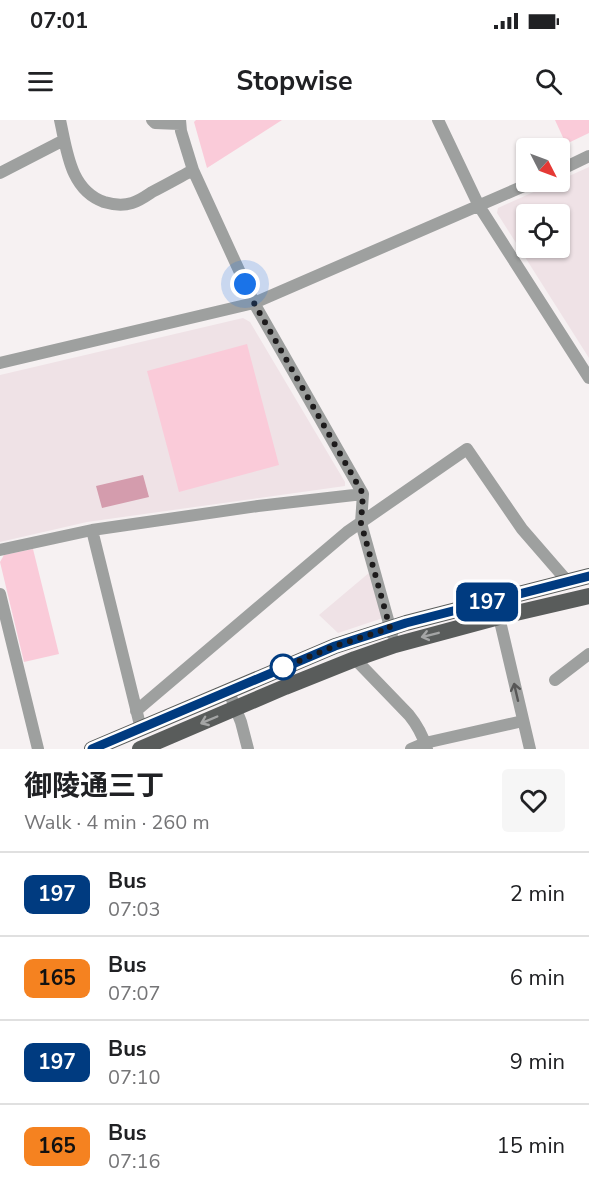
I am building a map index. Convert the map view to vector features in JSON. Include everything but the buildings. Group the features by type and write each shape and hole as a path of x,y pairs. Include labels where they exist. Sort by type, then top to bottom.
{"main road":[{"path":"92,749 335,646 390,628 589,576"},
{"path":"140,749 355,659 395,645 499,617 587,600"}],"street":[{"path":"0,173 62,130 72,120"},
{"path":"152,120 155,123 180,122 193,170 254,303 363,494 361,523 395,645"},
{"path":"438,120 479,206 589,378"},
{"path":"62,130 79,185 99,200 113,205 135,202 193,170"},
{"path":"570,165 589,156"},
{"path":"0,363 254,303 516,190"},
{"path":"136,711 347,532 467,449 522,529 568,582"},
{"path":"0,550 92,530 258,506 363,494"},
{"path":"92,530 141,729"},
{"path":"0,594 38,749"},
{"path":"499,617 530,749"},
{"path":"555,680 589,654"},
{"path":"355,659 417,724 426,746"},
{"path":"229,692 241,722 248,749"},
{"path":"411,749 523,721"}],"shaded area":[{"path":"196,120 282,120 207,168 194,122"},
{"path":"555,120 589,120 589,133 570,142 570,138 563,138"},
{"path":"589,167 589,358 526,258 570,258 570,204 516,204 516,243 497,213 498,208 534,192 570,192 570,176"},
{"path":"243,318 250,322 345,482 345,486 87,522 0,542 0,375"},
{"path":"247,344 279,465 179,492 147,371"},
{"path":"143,475 149,497 102,508 96,486"},
{"path":"33,549 59,654 24,662 0,562 4,555"},
{"path":"370,572 383,618 338,633 319,615"}],"bus line":[{"name":"197","path":"92,749 335,646 406,623 589,576"}],"route":[{"path":"245,284 363,494 361,523 390,628 335,646 283,667"}]}
